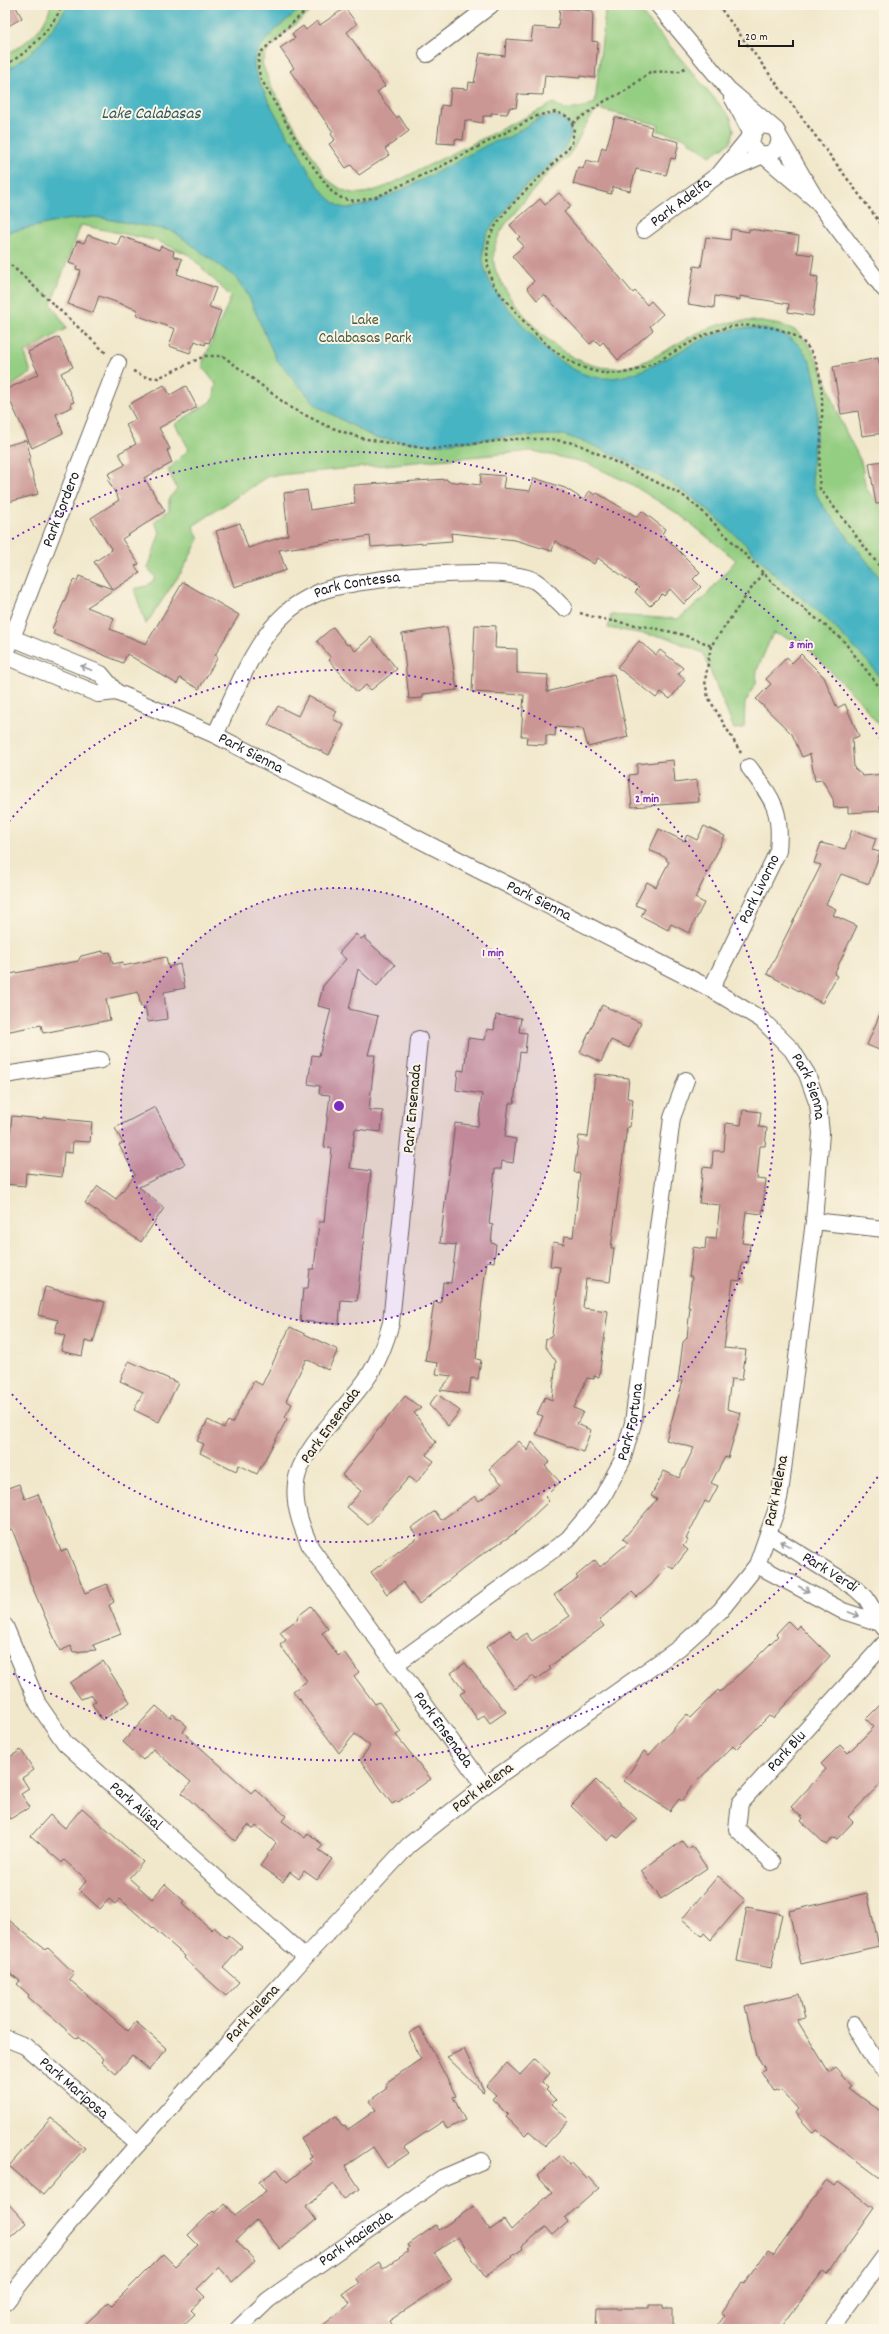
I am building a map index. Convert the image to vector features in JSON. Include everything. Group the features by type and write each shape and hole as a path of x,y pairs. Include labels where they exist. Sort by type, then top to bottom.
{"street":[{"path":"427,54 491,5"},
{"path":"658,5 728,89 776,132 817,201 884,289"},
{"path":"728,89 752,134"},
{"path":"763,155 775,152 780,144 776,132 762,125 752,134 750,139 753,148 817,201"},
{"name":"Park Adelfa","path":"718,175 752,134"},
{"name":"Park Adelfa","path":"644,230 718,175 763,155"},
{"name":"Park Cordero","path":"5,656 9,636 118,363"},
{"name":"Park Contessa","path":"215,735 262,641 286,612 322,592 357,583 461,573 508,574 535,581 564,608"},
{"name":"Park Sienna","path":"9,636 101,674 116,692 215,735 711,989 762,1020 792,1050 807,1074 818,1105 821,1133 814,1221"},
{"name":"Park Sienna","path":"5,656 98,694 116,692"},
{"name":"Park Livorno","path":"711,989 778,851 780,827 773,801 749,767"},
{"name":"Park Ensenada","path":"420,1039 391,1323 382,1351 370,1374 302,1462 296,1483 301,1526 311,1548 484,1786"},
{"path":"5,1075 101,1060"},
{"name":"Park Fortuna","path":"396,1664 568,1539 602,1498 622,1462 632,1423 672,1118 686,1080"},
{"path":"814,1221 884,1229"},
{"name":"Park Helena","path":"5,2303 63,2230 138,2144 305,1957 409,1845 484,1786 679,1648 720,1611 757,1564 780,1494 814,1221"},
{"name":"Park Verdi","path":"768,1534 855,1588 866,1598 882,1626"},
{"name":"Park Verdi","path":"757,1564 843,1611 882,1626"},
{"name":"Park Alisal","path":"5,1626 38,1704 64,1743 305,1957"},
{"name":"Park Blu","path":"772,1862 736,1829 740,1803 884,1644"},
{"path":"854,2025 874,2060 884,2069"},
{"name":"Park Mariposa","path":"5,2038 25,2046 138,2144"},
{"name":"Park Hacienda","path":"238,2329 268,2300 442,2178 482,2161"},
{"path":"830,2329 884,2257"}],"path":[{"path":"5,65 20,57 48,30 63,5"},
{"path":"312,5 260,52 258,61 259,71 261,79 306,157 332,192 343,199 356,201 376,197 440,167 539,115 556,112 569,118 573,123 574,134 572,143 512,207 492,233 487,253 493,284 523,321 546,345 567,361 582,369 597,373 616,374 642,368 714,330 734,325 770,327 796,336 811,352 820,378 823,428 818,473 820,489 884,572"},
{"path":"718,5 884,228"},
{"path":"573,123 605,101 625,92 650,72 681,71 689,65"},
{"path":"5,263 12,266 30,285 118,363 146,377 158,378 205,356 223,356 291,408 327,426 361,438 431,449 514,439 551,439 578,444 681,494 701,510 779,589 842,639 884,693"},
{"path":"749,767 708,697 705,681 711,646 763,572"},
{"path":"564,608 603,621 650,626 697,638 711,646"}],"green space":[{"name":"Lake Calabasas","path":"51,5 319,5 282,35 265,55 262,63 272,89 326,178 341,189 348,192 362,193 387,186 554,103 564,108 574,109 595,103 605,13 602,5 635,5 731,118 734,130 731,142 710,156 683,137 658,131 659,125 599,109 585,126 568,156 550,171 503,228 495,245 494,263 496,272 513,301 528,320 545,337 563,351 583,362 604,368 627,367 650,359 704,330 731,322 763,322 789,327 796,331 804,339 818,362 844,428 861,462 866,488 884,507 884,732 861,702 801,642 773,633 757,670 756,683 745,703 744,728 734,729 703,653 669,638 608,628 611,615 678,619 704,598 736,560 680,515 631,484 587,463 533,451 268,476 193,526 199,539 182,571 146,624 134,589 147,586 156,578 148,568 160,532 154,522 169,510 169,498 177,489 168,470 189,449 175,424 213,400 216,384 203,368 203,362 231,297 189,255 158,241 81,225 51,304 67,328 25,353 31,373 5,390 5,55 21,46 34,35 44,22"}],"water":[{"name":"Lake Calabasas","path":"68,5 305,5 268,37 257,53 254,60 254,67 267,99 289,138 294,141 313,178 326,195 341,207 353,208 391,195 489,144 515,134 536,120 548,116 555,116 563,119 569,126 571,132 569,141 556,159 510,201 485,238 483,253 484,263 490,282 514,315 536,340 552,355 561,362 581,373 605,378 627,375 650,367 695,343 719,333 743,328 773,331 786,336 797,344 811,363 816,384 818,415 812,469 814,489 820,502 884,583 884,683 869,663 826,618 778,578 742,541 696,500 661,477 588,443 563,435 515,436 433,445 375,438 317,406 276,359 248,295 236,278 173,231 95,217 65,220 5,233 5,71 34,50 48,35"}],"building":[{"path":"5,5 15,5 22,18 5,28"},
{"path":"345,8 357,24 347,32 385,86 377,92 396,118 399,116 409,131 385,149 389,155 359,175 351,165 346,168 329,144 335,140 331,134 333,132 290,71 294,68 280,48 295,38 292,34 303,26 306,30 317,21 320,25"},
{"path":"560,8 593,11 592,41 598,42 595,78 545,75 543,95 518,94 516,108 510,107 507,114 491,113 491,116 483,116 483,123 465,120 463,140 455,139 455,144 437,143 441,105 449,106 451,88 468,89 469,82 474,83 480,53 505,56 506,39 531,41 533,27 558,29"},
{"path":"615,117 652,127 650,134 679,142 675,159 671,158 666,175 636,169 630,191 613,187 611,194 573,184 578,167 583,169 586,160 598,163 602,147 606,149"},
{"path":"559,193 571,206 564,212 633,293 635,291 647,305 651,301 663,314 650,326 653,330 618,360 603,342 600,345 595,340 590,344 544,294 537,300 527,288 534,281 512,256 524,246 517,239 520,237 510,225 540,199 545,205"},
{"path":"731,229 749,232 749,229 799,236 797,253 814,255 811,276 818,277 813,316 788,312 789,304 740,296 740,300 715,296 714,308 688,304 694,266 701,267 706,237 730,240"},
{"path":"88,235 117,245 121,236 159,250 161,246 174,251 173,256 182,259 177,274 216,288 209,307 221,311 209,343 206,342 205,345 195,341 190,353 169,346 175,329 136,315 138,310 99,296 93,313 68,304 81,270 76,269 77,266 69,263 77,241 84,243"},
{"path":"59,337 73,367 61,373 74,402 71,403 72,407 56,414 63,433 32,448 5,390 39,374 28,352"},
{"path":"878,358 880,366 884,365 884,433 862,436 858,411 841,414 833,367"},
{"path":"164,385 170,395 186,386 197,407 159,428 170,449 167,450 172,463 144,478 165,511 122,539 139,564 135,566 140,573 87,607 114,618 110,629 146,644 183,582 239,615 215,655 218,657 199,689 180,678 177,684 127,654 123,663 53,634 55,630 52,629 74,579 77,581 79,576 112,589 94,562 112,550 91,518 119,500 108,480 111,479 108,474 125,465 119,453 136,444 126,425 136,420 128,405"},
{"path":"26,440 31,458 28,459 38,494 5,503 5,446"},
{"path":"884,461 884,503 876,504 869,463"},
{"path":"481,474 505,476 503,488 530,491 534,478 565,488 584,500 589,491 595,495 597,493 637,517 642,511 665,529 662,534 700,572 693,579 701,587 684,604 670,589 664,596 662,594 650,606 635,592 639,588 598,558 594,564 555,541 552,551 515,540 451,533 452,541 371,547 370,536 279,550 286,570 234,587 216,531 240,523 248,548 288,535 284,493 307,490 310,510 355,503 354,485 447,479 447,481 480,485"},
{"path":"475,625 496,626 495,648 517,649 517,673 548,675 547,692 614,674 628,737 588,747 583,729 556,727 555,736 546,735 546,745 526,744 527,736 521,736 524,695 472,692"},
{"path":"333,627 347,645 349,644 355,651 371,637 397,669 371,690 366,685 357,692 329,660 331,658 317,641"},
{"path":"447,627 457,690 423,694 423,698 409,699 402,634"},
{"path":"639,641 656,655 660,650 683,668 678,674 685,680 670,699 661,692 656,698 617,667"},
{"path":"801,654 824,677 837,708 845,704 859,736 852,739 854,768 863,776 884,774 884,805 880,806 880,811 848,813 848,807 834,808 833,799 822,780 815,781 810,754 802,757 792,734 756,699 771,684 766,679 787,657 792,663"},
{"path":"308,696 337,711 333,719 344,725 329,755 268,725 278,706 298,716"},
{"path":"673,760 675,783 697,780 699,802 632,807 629,775 637,774 637,764"},
{"path":"704,826 725,836 695,898 704,903 689,933 671,924 668,930 641,916 645,909 635,905 647,882 656,887 669,862 666,860 667,858 649,850 659,829 684,841 687,835 697,840"},
{"path":"852,830 876,838 872,850 880,852 869,884 841,874 826,904 836,909 833,915 857,926 834,974 837,976 822,1003 767,974 821,865 814,863 821,843 845,849"},
{"path":"356,934 361,939 365,936 365,939 395,965 377,986 358,969 349,1009 378,1016 368,1055 375,1055 369,1110 383,1111 381,1132 355,1129 350,1168 371,1171 357,1301 341,1300 339,1324 300,1321 303,1288 308,1288 310,1269 314,1269 319,1222 324,1222 332,1148 324,1147 330,1095 319,1094 320,1086 308,1084 312,1055 319,1056 331,1009 318,1006 323,986 346,959 339,953"},
{"path":"103,951 103,953 110,952 113,964 123,962 123,966 166,957 168,967 180,964 185,988 164,992 167,1019 148,1022 145,1006 141,1007 138,992 106,999 110,1020 43,1033 41,1025 5,1032 5,975 78,961 81,956"},
{"path":"884,1004 884,1052 867,1045"},
{"path":"602,1005 641,1023 629,1048 611,1040 601,1062 580,1052"},
{"path":"496,1015 521,1018 519,1032 527,1033 525,1053 520,1052 514,1103 509,1103 505,1137 516,1139 513,1163 502,1161 501,1169 495,1169 489,1224 493,1225 491,1243 496,1244 494,1262 487,1261 476,1359 481,1360 478,1379 471,1378 469,1394 440,1390 452,1376 436,1374 438,1363 425,1361 434,1302 441,1303 443,1282 451,1283 456,1245 440,1243 455,1123 478,1126 482,1094 456,1090 458,1070 464,1071 468,1038 485,1040 487,1029 494,1030"},
{"path":"595,1074 629,1078 627,1098 633,1099 630,1127 627,1127 611,1248 614,1248 610,1282 586,1279 583,1308 608,1311 599,1377 594,1376 594,1379 587,1378 574,1408 583,1412 577,1424 591,1430 583,1452 536,1434 543,1416 537,1414 545,1397 552,1400 556,1361 545,1346 546,1339 552,1335 560,1267 550,1266 553,1242 564,1244 565,1236 573,1237 580,1173 574,1172 579,1136 588,1137"},
{"path":"155,1107 185,1164 139,1187 164,1208 141,1242 85,1203 98,1186 116,1199 135,1175 119,1145 123,1143 115,1128"},
{"path":"743,1110 761,1112 759,1127 767,1128 765,1146 760,1146 757,1179 766,1180 762,1214 746,1212 742,1243 750,1244 748,1263 742,1262 740,1281 733,1280 724,1348 746,1350 742,1380 731,1379 727,1409 741,1413 728,1458 725,1457 711,1483 718,1486 709,1503 705,1501 686,1539 688,1540 683,1546 688,1550 673,1569 668,1565 651,1585 637,1597 632,1592 599,1620 604,1626 549,1667 551,1669 536,1680 533,1676 515,1689 486,1647 510,1630 517,1640 526,1633 532,1641 570,1616 554,1595 578,1578 576,1576 595,1560 600,1567 628,1543 623,1539 657,1499 651,1496 664,1471 679,1478 694,1448 666,1440 683,1381 678,1381 683,1342 687,1338 690,1307 688,1307 692,1277 689,1277 693,1247 705,1249 706,1238 716,1239 720,1205 699,1203 703,1167 712,1168 713,1151 724,1151 726,1123 741,1125"},
{"path":"12,1116 43,1119 43,1117 92,1122 90,1142 73,1141 72,1153 64,1152 62,1177 26,1173 25,1186 5,1184 5,1143 7,1133 10,1134"},
{"path":"45,1287 105,1302 93,1343 85,1341 82,1356 61,1351 65,1335 55,1333 58,1320 38,1315"},
{"path":"290,1327 338,1350 328,1370 306,1359 286,1401 292,1404 285,1417 287,1419 257,1474 239,1465 236,1471 200,1453 204,1444 197,1441 208,1420 224,1428 228,1421 232,1423 254,1381 262,1385"},
{"path":"129,1361 178,1383 159,1422 134,1410 143,1392 120,1381"},
{"path":"437,1394 460,1411 448,1426 429,1405"},
{"path":"405,1396 421,1408 414,1413 436,1442 426,1455 434,1461 416,1483 409,1477 368,1525 347,1507 361,1491 342,1475"},
{"path":"519,1441 528,1451 532,1442 550,1462 545,1466 560,1482 545,1497 549,1501 515,1533 478,1557 419,1604 403,1582 387,1594 371,1572 418,1537 411,1528 435,1511 441,1520 475,1496 479,1501 502,1484 489,1469"},
{"path":"19,1484 25,1499 38,1494 61,1551 67,1549 85,1593 107,1584 114,1602 109,1605 121,1634 93,1645 96,1650 73,1652 71,1646 60,1651 30,1582 27,1568 12,1529 10,1530 5,1518 5,1489"},
{"path":"311,1606 328,1629 322,1633 338,1656 344,1652 359,1672 354,1676 375,1704 379,1702 401,1732 396,1735 431,1779 398,1802 397,1801 392,1804 360,1760 370,1746 355,1734 339,1753 293,1691 307,1681 280,1645 286,1640 280,1632 298,1619 297,1617"},
{"path":"788,1621 796,1629 799,1625 830,1656 773,1718 769,1716 736,1749 733,1746 692,1786 682,1801 679,1799 670,1811 624,1781 644,1751 649,1755 687,1714 690,1718 718,1690 720,1692 778,1636 776,1634"},
{"path":"103,1661 130,1702 102,1720 92,1704 96,1701 92,1695 81,1699 70,1683"},
{"path":"465,1663 506,1712 490,1723 484,1715 478,1720 460,1694 465,1691 451,1673"},
{"path":"884,1701 884,1780 848,1817 853,1822 837,1839 832,1838 826,1845 801,1821 803,1818 791,1807 826,1769 821,1764 840,1745 848,1753 874,1727 866,1719"},
{"path":"156,1706 170,1718 173,1714 187,1726 183,1732 251,1793 255,1789 286,1816 282,1821 305,1838 308,1833 323,1845 319,1850 332,1859 317,1880 304,1871 299,1879 290,1872 283,1882 260,1866 276,1843 256,1826 254,1829 248,1825 235,1841 182,1793 191,1782 153,1749 143,1760 123,1742"},
{"path":"21,1750 34,1770 22,1778 29,1789 21,1794 30,1807 10,1819 5,1811 5,1760"},
{"path":"596,1780 637,1819 618,1838 613,1835 608,1841 571,1806"},
{"path":"82,1808 143,1862 129,1878 152,1899 165,1884 184,1901 182,1903 212,1930 214,1927 226,1938 228,1935 242,1947 223,1968 239,1982 226,1996 184,1958 185,1956 120,1899 115,1904 109,1899 100,1909 79,1890 87,1880 64,1860 62,1863 31,1836 50,1815 65,1828"},
{"path":"682,1841 688,1849 692,1846 707,1868 661,1899 641,1871"},
{"path":"718,1876 745,1900 711,1940 704,1933 702,1936 682,1919"},
{"path":"867,1893 879,1946 801,1964 789,1911"},
{"path":"747,1907 782,1914 771,1968 737,1961"},
{"path":"5,1917 46,1950 48,1948 74,1973 69,1979 128,2031 136,2022 167,2049 149,2070 132,2055 116,2074 102,2062 104,2059 78,2037 77,2039 28,1997 29,1995 17,1984 20,1981 5,1969"},
{"path":"799,1994 805,2018 797,2020 829,2072 835,2067 852,2086 849,2088 884,2114 884,2181 816,2130 813,2133 795,2113 798,2109 781,2090 777,2092 776,2090 774,2091 761,2071 765,2069 757,2056 745,2006"},
{"path":"420,2027 456,2096 453,2097 465,2120 447,2129 443,2121 404,2147 409,2153 387,2168 373,2147 345,2166 360,2189 344,2199 334,2184 306,2206 316,2220 280,2249 257,2220 236,2240 255,2261 232,2282 219,2267 197,2289 205,2297 191,2310 195,2314 179,2329 80,2329 109,2302 112,2305 163,2254 175,2266 198,2245 188,2235 213,2211 215,2213 225,2204 235,2215 266,2191 259,2182 277,2169 287,2182 312,2162 309,2158 312,2156 301,2139 336,2116 343,2127 345,2126 347,2130 376,2110 369,2101 386,2089 387,2082 421,2059 409,2033"},
{"path":"464,2049 484,2091 483,2092 447,2057"},
{"path":"535,2059 550,2073 542,2082 548,2088 546,2090 556,2100 552,2104 569,2120 545,2146 529,2131 525,2135 506,2117 508,2115 492,2099 496,2095 486,2086 507,2063 520,2075"},
{"path":"51,2118 85,2148 43,2195 9,2166"},
{"path":"561,2155 570,2165 572,2163 587,2179 589,2177 599,2188 565,2218 568,2222 553,2235 546,2227 522,2246 523,2249 485,2277 458,2237 434,2253 452,2279 389,2321 394,2329 318,2329 350,2304 343,2294 359,2283 355,2278 379,2262 383,2269 409,2251 407,2250 410,2248 408,2245 436,2225 439,2230 474,2206 490,2230 504,2220 511,2230 552,2192 537,2176"},
{"path":"827,2180 835,2186 838,2182 874,2208 827,2274 823,2271 780,2329 715,2329 725,2315 721,2312 742,2283 744,2284 768,2250 774,2254"},
{"path":"5,2200 26,2223 5,2242"},
{"path":"649,2305 663,2305 663,2308 673,2308 673,2329 596,2329 597,2308 649,2308"}],"park label":[{"name":"Lake Calabasas Park","path":"365,329"}]}
